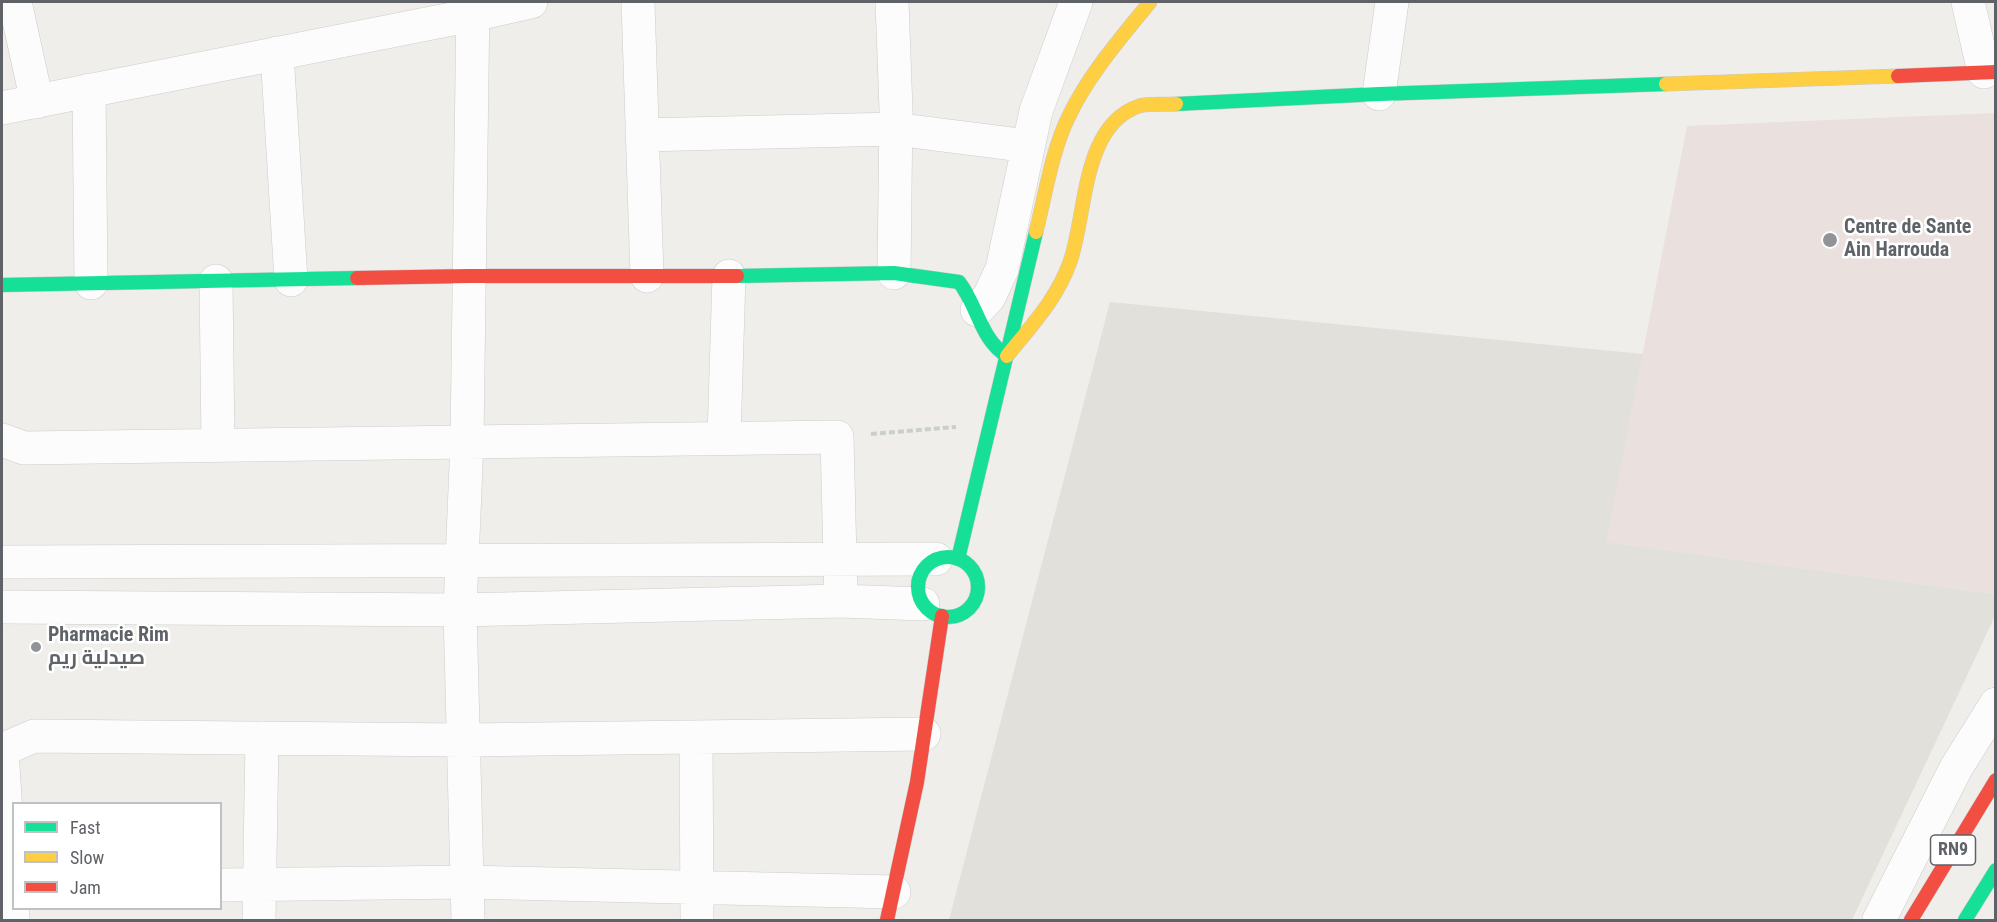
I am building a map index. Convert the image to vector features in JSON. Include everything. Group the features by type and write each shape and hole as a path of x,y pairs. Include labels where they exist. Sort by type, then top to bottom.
{"main road":[{"path":"947,559 990,424 1056,153 1067,118 1119,40 1150,2"},
{"path":"1006,356 1051,302 1070,261 1083,199 1099,142 1116,120 1140,106 1379,94 1990,72"},
{"path":"2,285 470,276 729,276 894,273 959,282 967,289 987,338 998,352 1006,356"},
{"path":"890,906 917,782 924,734 932,610 917,587 919,578 928,564 947,559 973,571 977,580 977,590 969,608 952,616 932,610"},
{"name":"RN9","path":"1911,921 1995,780"},
{"name":"RN9","path":"1965,921 1995,870"}],"street":[{"path":"15,2 37,102"},
{"path":"2,108 277,53 473,8 531,2"},
{"path":"638,2 647,276"},
{"path":"892,2 895,129 894,273"},
{"path":"977,310 989,297 1002,269 1041,95 1076,2"},
{"path":"1379,94 1392,2"},
{"path":"1968,2 1990,72"},
{"path":"468,921 460,610 467,441 473,8"},
{"path":"277,53 291,280"},
{"path":"89,90 91,283"},
{"path":"642,135 895,129 1028,146"},
{"path":"724,438 729,276"},
{"path":"216,280 218,445"},
{"path":"2,440 24,448 837,437 841,601"},
{"path":"2,562 947,559"},
{"path":"2,608 460,610 841,601 932,610"},
{"path":"1879,921 1956,768 1995,704"},
{"path":"13,921 2,751 34,736 464,740 924,734"},
{"path":"696,737 696,921"},
{"path":"259,921 262,738"},
{"path":"222,885 467,882 696,888 890,906"}],"path":[{"path":"837,437 990,424"}],"shaded area":[{"name":"Centre de Sante Ain Harrouda","path":"1995,113 1995,594 1606,542 1687,126"},
{"path":"1110,302 1643,354 1607,542 1995,594 1995,616 1852,920 949,920"}],"traffic: fast":[{"path":"1176,104 1666,84"},
{"path":"958,559 1036,232"},
{"path":"737,276 894,273 959,282 991,341 1007,356"},
{"path":"2,285 357,278"},
{"path":"948,557 969,566 978,587 969,608 948,617 927,608 918,587 927,566 948,557"},
{"path":"1965,920 1996,870"}],"traffic: slow":[{"path":"1036,232 1053,159 1068,118 1095,72 1150,2"},
{"path":"1666,84 1898,76"},
{"path":"1007,356 1043,312 1065,275 1075,242 1089,174 1096,151 1106,132 1120,116 1139,106 1176,104"}],"traffic: jam":[{"path":"1898,76 1996,72"},
{"path":"357,278 737,276"},
{"path":"887,920 917,782 942,616"},
{"path":"1911,920 1996,780"}],"place":[{"name":"Centre de Sante Ain Harrouda","path":"1830,240"},
{"name":"Pharmacie Rim صيدلية ريم","path":"36,647"}]}
